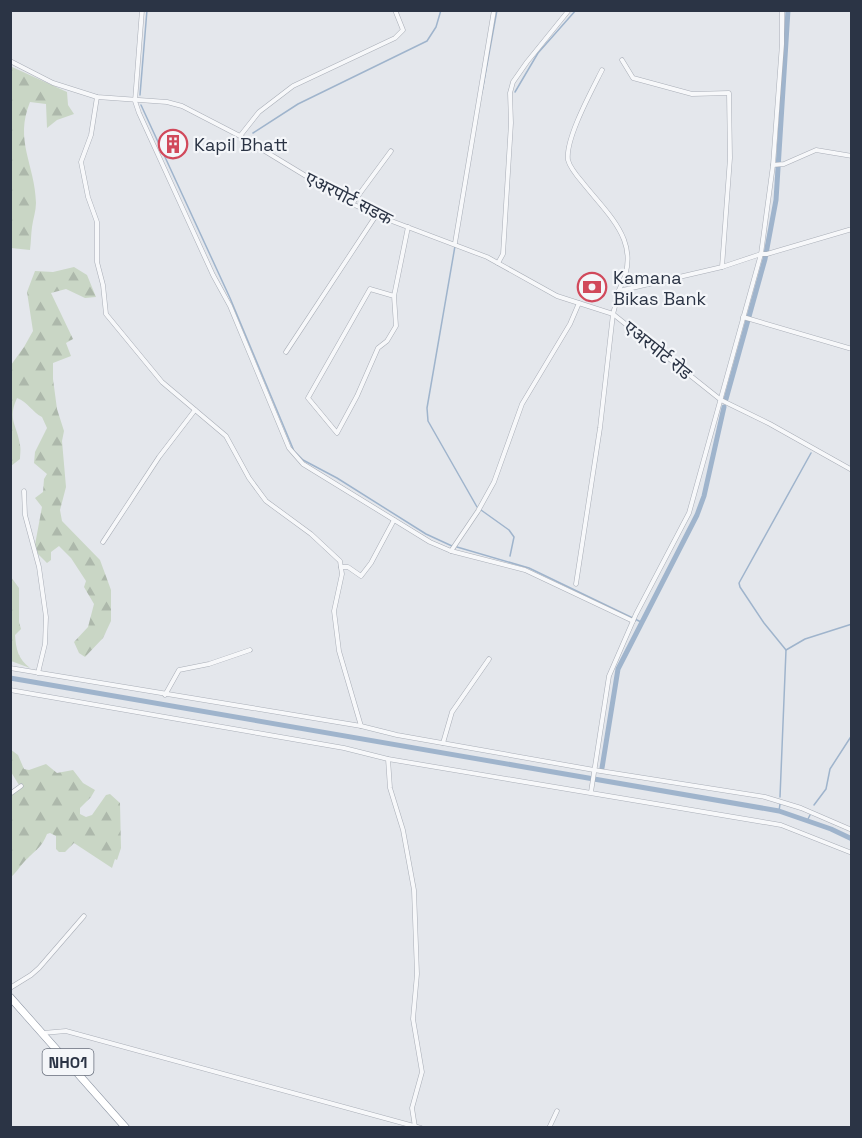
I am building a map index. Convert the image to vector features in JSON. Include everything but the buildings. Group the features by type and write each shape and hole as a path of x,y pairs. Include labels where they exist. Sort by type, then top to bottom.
{"highway":[{"name":"NH01","path":"10,998 126,1128"}],"street":[{"path":"142,10 135,101 213,275 230,306 289,448 303,464 430,542 451,551 525,570 633,620"},
{"path":"240,136 259,112 294,86 395,38 403,30 395,10"},
{"path":"456,244 494,10"},
{"path":"498,263 503,254 511,123 510,93 513,82 569,10"},
{"path":"591,790 609,676 633,620 689,513 764,254 774,165 782,10"},
{"path":"622,60 633,78 661,87 692,94 729,93 730,158 722,267"},
{"name":"एअरपोर्ट सडक","path":"10,61 53,83 97,97 167,102 182,106 240,136 352,204 456,244"},
{"path":"576,584 604,396 613,314 628,267 624,236 568,161 573,132 602,70"},
{"path":"97,97 91,135 81,162 88,197 98,222 96,262 103,285 106,314 162,382 226,436 249,478 266,501 310,534 340,561 342,574 334,611 339,651 361,726"},
{"path":"774,165 784,164 816,150 852,156"},
{"path":"352,204 391,151"},
{"path":"286,352 362,240 376,214"},
{"path":"394,296 370,289 308,398 337,433 357,396 378,348 387,341 396,326 394,296 408,227"},
{"path":"619,291 722,267 852,229"},
{"name":"एअरपोर्ट रोड","path":"456,244 498,263 557,296 613,314 721,400 770,424 852,470"},
{"path":"451,551 494,482 522,404 570,324 579,303"},
{"path":"747,318 852,349"},
{"path":"103,542 159,457 195,410"},
{"path":"24,491 25,515 39,567 46,617 45,644 38,673"},
{"path":"341,567 348,567 361,576 371,563 394,520"},
{"path":"165,695 179,670 208,664 250,650"},
{"path":"443,743 452,712 489,659"},
{"path":"10,668 361,726 594,770 765,797 801,808 852,830"},
{"path":"10,690 333,746 388,759 591,790 781,825 852,853"},
{"path":"388,759 390,788 403,830 414,890 417,974 413,1019 422,1072 412,1108 415,1127"},
{"path":"10,794 21,786"},
{"path":"10,988 39,968 84,916"},
{"path":"42,1033 66,1031 421,1128"},
{"path":"549,1128 557,1110"}],"green space":[{"path":"10,66 67,92 68,105 74,114 57,120 47,128 46,104 30,102 24,129 35,189 36,209 30,250 11,248"},
{"path":"74,267 87,275 96,297 85,298 66,289 51,293 73,339 66,343 71,356 53,363 57,409 64,431 62,441 66,487 60,510 62,521 100,560 111,590 111,621 103,638 85,657 79,653 74,642 88,627 94,604 84,587 86,581 71,558 59,546 51,552 51,560 47,563 34,550 42,507 35,498 43,492 44,479 47,474 34,463 35,452 47,428 42,417 17,398 13,417 19,438 20,459 11,466 11,365 33,331 27,292 35,271 53,272"},
{"path":"11,577 19,588 21,629 15,635 16,645 20,657 30,668 11,661"},
{"path":"10,749 18,755 24,769 29,770 46,764 57,773 73,770 83,783 95,790 80,808 80,814 86,817 92,815 106,795 110,794 120,803 121,848 112,868 74,843 65,852 59,852 56,849 56,836 50,833 11,877 11,791 19,785 11,772"}],"waterway":[{"path":"140,95 147,10"},
{"path":"253,133 298,104 427,41 436,27 441,10"},
{"path":"482,92 497,10"},
{"path":"515,92 538,53 576,10"},
{"path":"726,399 765,259 776,200 788,10"},
{"path":"141,105 230,298 294,451 303,460 337,478 426,534 452,546"},
{"path":"455,246 427,408 428,421 477,507"},
{"path":"602,768 618,669 697,515 704,496 724,407"},
{"path":"786,650 764,623 739,583 811,453"},
{"path":"481,510 509,530 514,537 510,556"},
{"path":"457,547 529,568 641,622"},
{"path":"780,797 786,650 805,639 852,624"},
{"path":"10,678 779,811 831,829 852,839"},
{"path":"814,805 826,789 830,769 852,735"},
{"path":"779,811 780,804"},
{"path":"807,821 810,815"}],"place":[{"name":"Kapil Bhatt","path":"173,144"},
{"name":"Kamana Bikas Bank","path":"592,287"}]}
